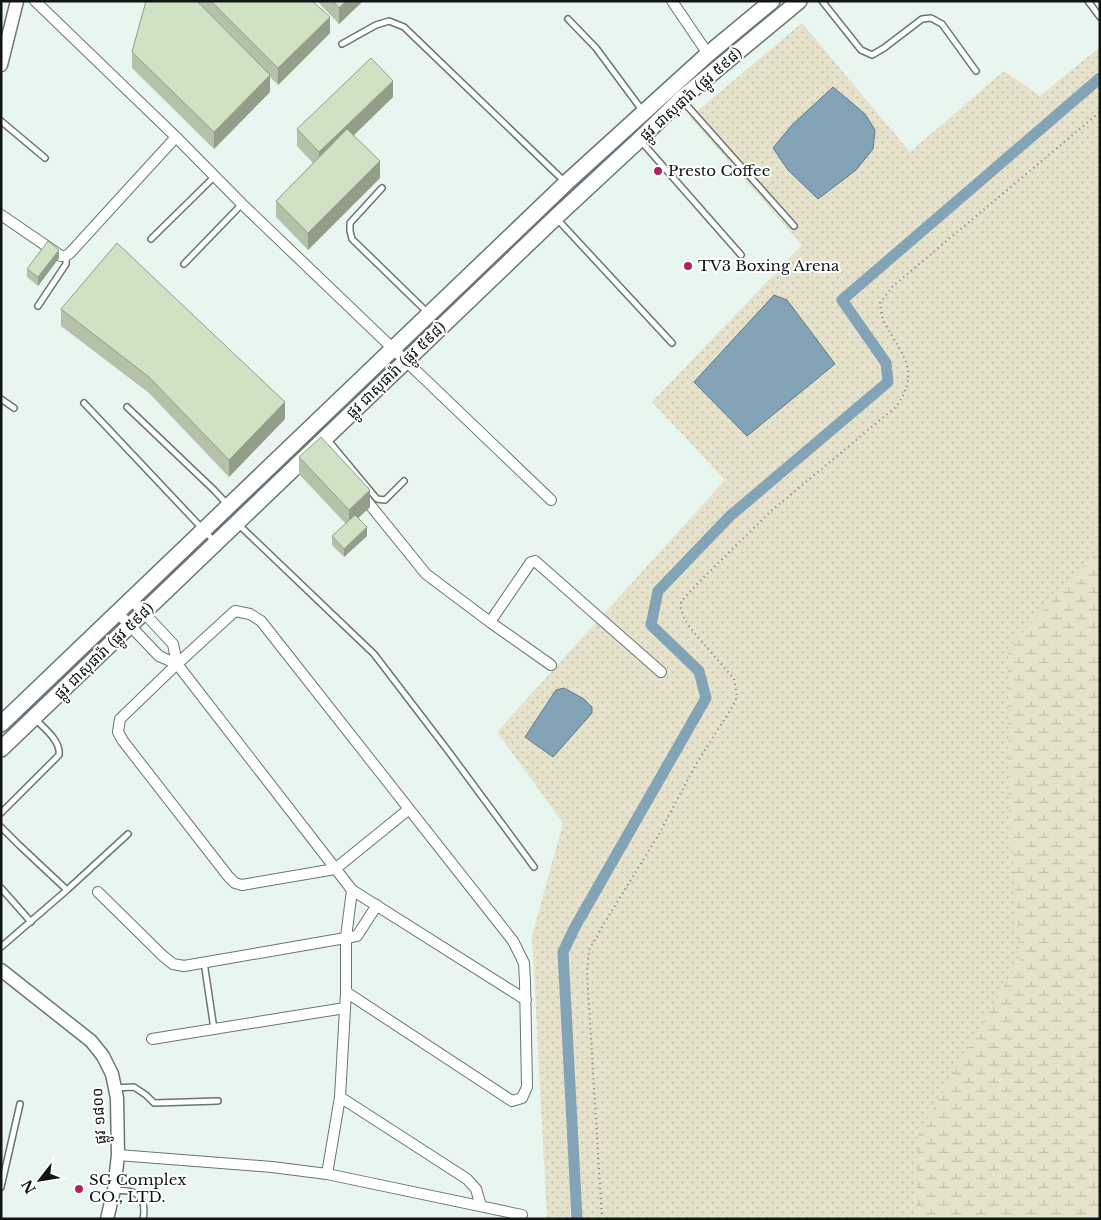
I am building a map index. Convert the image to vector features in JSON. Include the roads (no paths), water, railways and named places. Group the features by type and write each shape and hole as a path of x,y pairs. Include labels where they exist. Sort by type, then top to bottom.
{"main road":[{"name":"ផ្លូវ ជាសុផារ៉ា (ផ្លូវ ៥៩៨)","path":"1,724 566,183 708,54 772,1"},
{"name":"ផ្លូវ ជាសុផារ៉ា (ផ្លូវ ៥៩៨)","path":"1,750 266,494 322,446 405,361 681,99 799,1"},
{"path":"595,157 607,170"},
{"path":"254,481 266,494"}],"street":[{"path":"1,65 17,1"},
{"path":"35,1 176,136 242,204 550,500"},
{"path":"672,1 708,54"},
{"path":"1,215 61,256 66,256 176,136"},
{"path":"355,488 426,574 551,665"},
{"path":"490,622 531,562 535,561 661,672"},
{"path":"131,599 173,644 177,664 352,890 526,1000"},
{"path":"346,992 512,1101 522,1098 527,1087 524,963 513,941 261,621 250,614 235,611 120,719 118,732 123,742 228,876 235,883 242,886 335,868 409,809"},
{"path":"117,612 159,656 177,664"},
{"path":"327,1174 340,1097 346,992 346,937 352,890"},
{"path":"98,892 163,956 173,964 184,966 357,936 377,906"},
{"name":"ផ្លូវ ១៨០០","path":"1,970 91,1041 103,1056 112,1074 117,1098 118,1154 114,1190 107,1219"},
{"path":"152,1040 345,1008"},
{"path":"340,1097 466,1179 476,1189 481,1206"},
{"path":"118,1154 272,1167 327,1174 522,1215"}],"lane":[{"path":"822,1 861,50 872,56 922,19 931,18 942,24 976,71"},
{"path":"1088,1 1100,17"},
{"path":"568,19 596,48 644,112"},
{"path":"342,44 376,25 389,21 404,27 566,183"},
{"path":"681,99 794,226"},
{"path":"1,121 45,158"},
{"path":"639,140 741,255"},
{"path":"151,239 215,175"},
{"path":"382,188 350,223 352,239 429,314"},
{"path":"184,264 242,204"},
{"path":"556,217 672,343"},
{"path":"38,306 66,264 66,256"},
{"path":"1,398 14,408"},
{"path":"84,403 216,543"},
{"path":"127,407 214,490 228,506"},
{"path":"322,446 378,499 386,500 404,481"},
{"path":"237,522 374,654 534,867"},
{"path":"1,813 59,755 60,750 56,741 34,718"},
{"path":"1,827 67,890"},
{"path":"1,947 128,834"},
{"path":"1,888 31,922"},
{"path":"204,962 214,1029"},
{"path":"116,1088 134,1087 154,1103 218,1101"},
{"path":"1,1187 20,1104"},
{"path":"114,1190 134,1192 142,1200 143,1219"}],"water":[{"path":"833,87 865,114 875,130 873,149 856,170 818,199 788,170 773,148 792,125"},
{"path":"774,295 787,300 835,364 747,436 694,382"},
{"path":"564,688 584,699 592,707 592,713 553,757 525,737 556,690"}],"waterway":[{"path":"577,1219 563,952 575,927 706,698 699,671 651,625 658,591 730,516 888,382 886,363 842,300 1100,78"}],"place":[{"name":"Presto Coffee","path":"658,171"},
{"name":"TV3 Boxing Arena","path":"688,266"},
{"name":"SG Complex CO., LTD.","path":"79,1189"}]}
